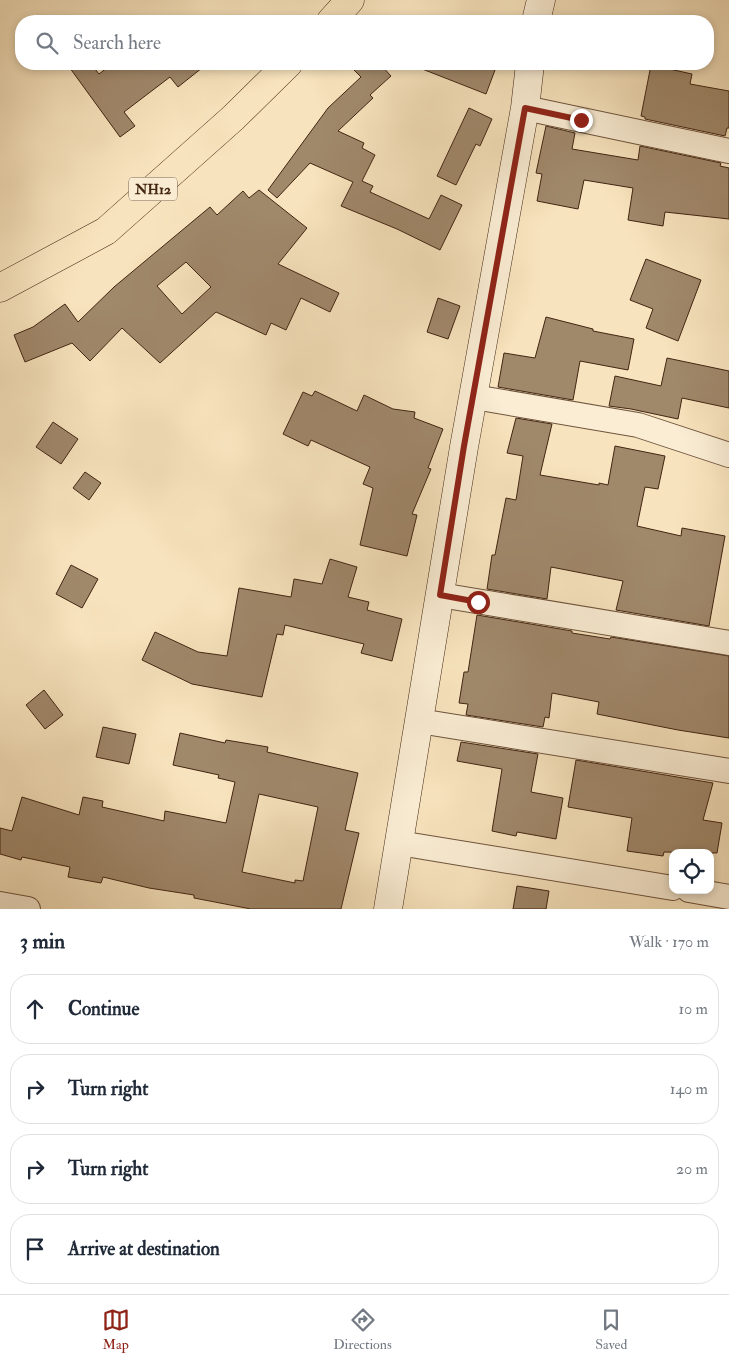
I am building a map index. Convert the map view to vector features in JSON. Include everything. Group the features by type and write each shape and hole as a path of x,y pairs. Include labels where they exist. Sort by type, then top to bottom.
{"highway":[{"path":"336,15 350,0"},
{"name":"NH12","path":"0,288 106,231 233,118 282,70"}],"street":[{"path":"537,15 541,0"},
{"path":"388,909 440,595 525,108 529,70"},
{"path":"525,108 729,151"},
{"path":"474,397 638,426 729,455"},
{"path":"440,595 729,643"},
{"path":"419,721 729,771"},
{"path":"399,843 669,887"},
{"path":"712,894 729,897"},
{"path":"0,904 28,909"}],"building":[{"path":"71,70 96,70 99,74 104,70 199,70 178,87 170,77 124,112 135,126 120,137"},
{"path":"354,70 386,70 391,76 370,95 373,98 338,131 364,143 362,148 375,155 362,181 373,186 370,192 429,219 441,195 462,205 440,250 397,229 341,206 353,182 310,163 277,198 268,190 328,108 361,77"},
{"path":"425,70 495,70 486,94"},
{"path":"650,70 674,70 692,74 690,84 729,91 729,128 727,128 725,136 645,119 645,117 641,116"},
{"path":"469,108 492,119 480,146 476,144 456,185 437,176"},
{"path":"546,126 575,133 572,149 638,160 640,146 721,163 720,166 729,168 729,219 665,212 663,226 628,220 633,188 584,180 578,209 537,201 542,174 536,173"},
{"path":"259,190 307,228 278,264 339,293 330,312 301,298 286,330 271,323 266,335 216,312 160,363 122,328 90,361 72,343 25,362 14,335 33,327 65,304 78,322 114,287 210,207 217,215 243,191 249,198","holes":["186,262 211,287 182,314 157,286"]},
{"path":"646,259 701,280 678,341 646,328 653,309 630,300"},
{"path":"438,298 460,306 448,339 427,332"},
{"path":"546,317 593,329 593,331 634,339 628,370 580,361 573,400 498,387 504,353 535,358"},
{"path":"667,358 729,371 729,408 682,398 678,419 609,406 615,376 661,386"},
{"path":"315,391 357,411 364,395 393,409 415,412 414,418 443,429 428,468 431,469 412,514 417,515 407,556 360,545 373,488 363,484 370,467 311,440 308,446 283,434 303,392 312,396"},
{"path":"516,418 552,424 540,475 608,485 615,446 665,456 658,489 645,487 637,526 681,536 682,528 725,536 709,626 616,610 623,581 551,567 547,599 487,589 492,555 495,555 506,498 516,500 523,456 507,453"},
{"path":"53,422 78,439 61,464 36,447"},
{"path":"85,472 101,483 89,500 73,488"},
{"path":"330,559 357,567 348,597 369,602 367,610 402,619 392,661 361,653 364,644 285,625 283,635 277,634 262,697 192,684 142,660 155,632 198,652 227,656 239,588 291,597 294,579 322,584"},
{"path":"71,565 98,579 82,608 56,594"},
{"path":"477,615 572,631 572,633 610,639 611,637 729,656 729,738 597,714 599,702 552,693 549,718 545,717 543,727 466,715 468,704 459,703 464,672 468,672"},
{"path":"44,690 63,715 45,729 26,705"},
{"path":"103,727 136,734 129,764 96,757"},
{"path":"180,733 225,743 226,740 268,747 267,752 358,773 345,830 359,833 341,909 251,909 194,898 194,895 149,888 103,877 101,883 68,877 70,867 22,857 21,860 0,854 0,828 12,831 22,797 79,815 83,797 103,801 102,807 164,821 165,811 226,823 235,782 218,778 219,775 173,765","holes":["259,794 318,807 303,881 295,880 295,883 242,872"]},
{"path":"461,742 538,754 531,792 563,798 556,839 517,832 516,836 492,831 502,769 457,761"},
{"path":"576,760 713,783 703,820 722,823 717,853 714,853 714,849 669,849 669,852 664,852 663,856 627,851 632,818 568,807"},
{"path":"517,886 549,891 546,909 513,909"}],"route":[{"path":"478,602 440,595 464,446 525,108 581,120"}]}
